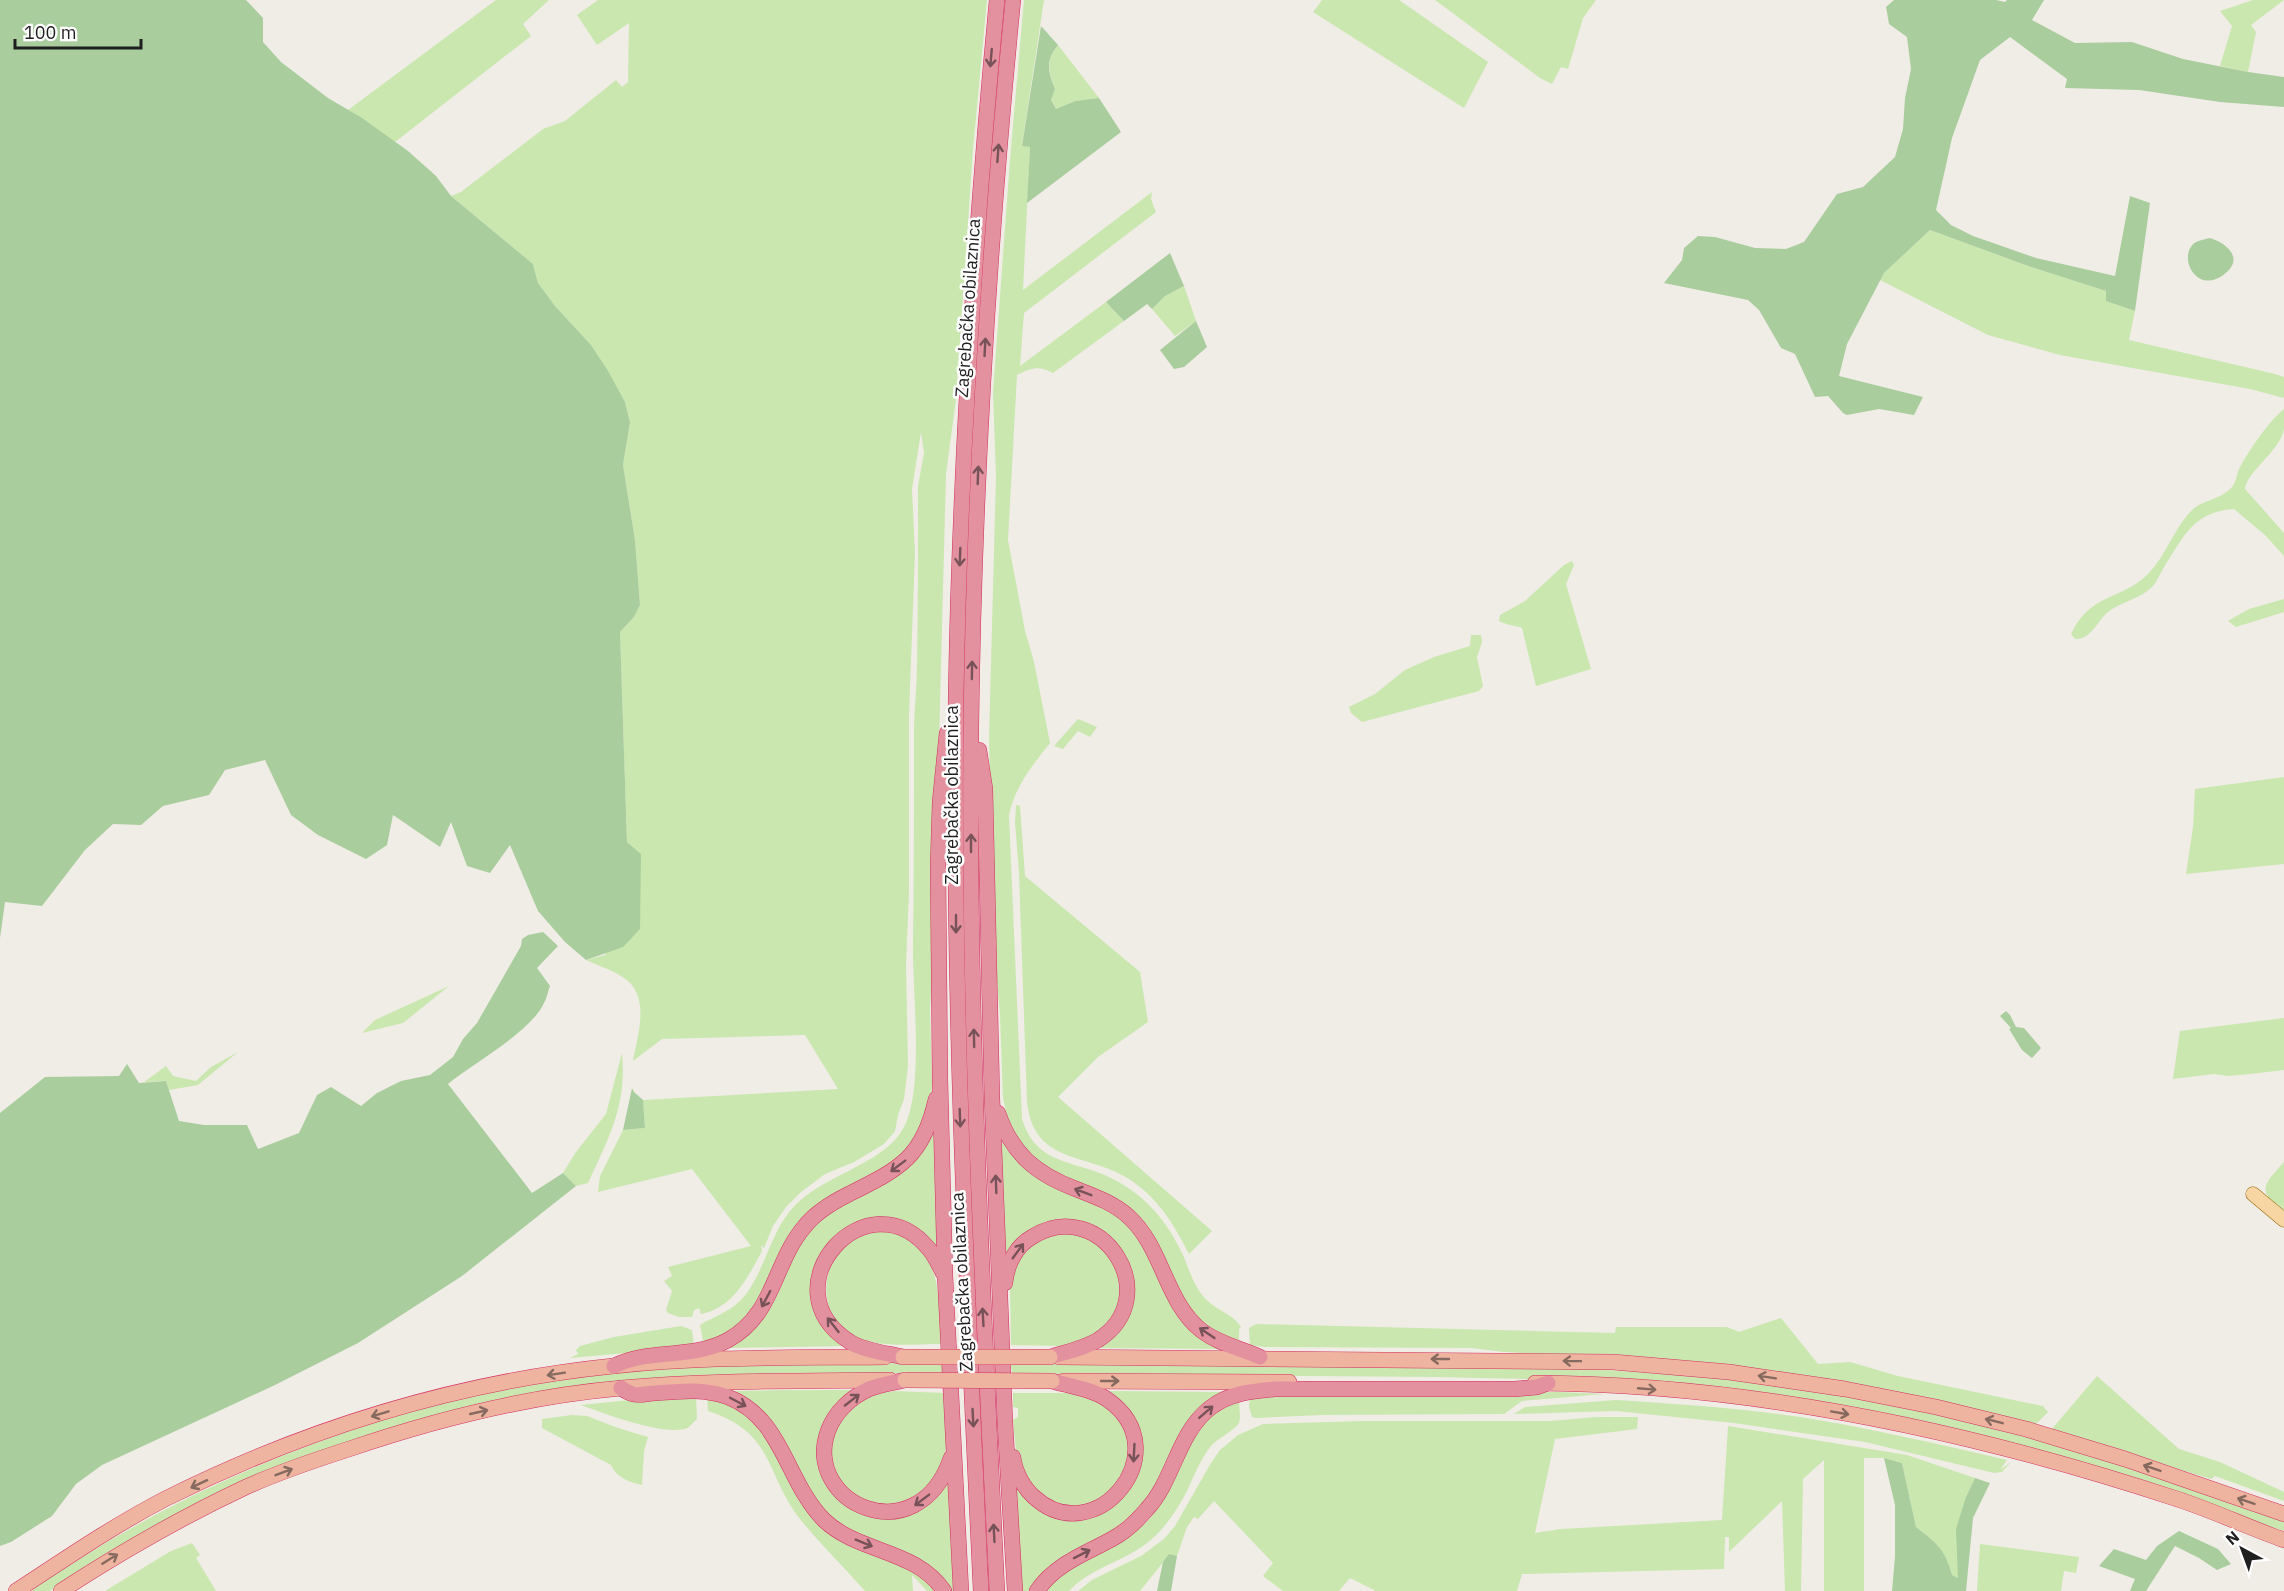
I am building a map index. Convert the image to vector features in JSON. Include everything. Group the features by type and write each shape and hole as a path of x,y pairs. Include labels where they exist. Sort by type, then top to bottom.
{"highway":[{"name":"Zagrebačka obilaznica","path":"981,1591 961,1158 956,975 956,697 965,415 981,164 997,0"},
{"name":"Zagrebačka obilaznica","path":"997,1591 978,1205 972,961 971,728 974,575 985,339 999,140 1012,0"},
{"path":"956,697 948,709 940,802 938,867 945,1275 961,1591"},
{"path":"971,728 978,738 985,789 992,1098 1005,1423 1015,1591"},
{"path":"614,1366 629,1358 709,1349 742,1331 755,1318 768,1299 785,1258 805,1225 835,1201 883,1178 902,1165 912,1154 929,1124 940,1078"},
{"path":"992,1098 1003,1130 1024,1159 1067,1186 1102,1199 1128,1215 1143,1232 1178,1303 1193,1323 1203,1332 1225,1344 1260,1357"},
{"path":"903,1357 860,1347 839,1333 828,1320 818,1295 818,1281 825,1259 830,1250 848,1234 871,1226 896,1227 909,1233 930,1250 945,1275"},
{"path":"1001,1327 1005,1319 1004,1300 1010,1264 1026,1240 1037,1234 1063,1227 1076,1227 1092,1232 1113,1250 1122,1262 1128,1293 1123,1311 1113,1328 1099,1340 1050,1357"},
{"path":"16,1591 92,1541 164,1500 237,1466 308,1437 436,1397 507,1382 614,1366 711,1358 1260,1357 1613,1362 1729,1372 1833,1387 1936,1407 2026,1429 2124,1459 2284,1514"},
{"path":"905,1380 871,1388 846,1404 838,1413 826,1437 825,1452 829,1475 835,1485 845,1495 866,1508 891,1512 908,1509 932,1493 945,1476 953,1452"},
{"path":"61,1591 112,1557 181,1518 249,1485 325,1456 422,1425 529,1402 621,1388 720,1381 1548,1383 1729,1396 1929,1429 2036,1455 2174,1497 2284,1540"},
{"path":"1005,1423 1010,1432 1014,1464 1023,1485 1041,1503 1067,1512 1080,1512 1108,1502 1119,1493 1130,1474 1135,1456 1135,1441 1125,1417 1106,1398 1052,1381"},
{"path":"1037,1591 1061,1566 1114,1538 1133,1524 1149,1507 1164,1483 1183,1442 1198,1419 1210,1408 1236,1394 1275,1389 1515,1389 1537,1387 1548,1383"},
{"path":"621,1388 634,1395 689,1390 709,1392 745,1405 770,1428 801,1491 835,1530 913,1563 932,1576 944,1591"}],"main road":[{"path":"2253,1194 2284,1220"}],"green space":[{"path":"0,0 246,0 263,18 263,42 281,62 328,98 362,118 408,151 436,176 451,196 533,264 538,283 555,306 591,345 625,402 630,422 623,465 635,540 640,605 634,617 620,632 627,842 641,854 640,929 623,947 586,960 565,942 538,911 510,845 490,873 467,866 451,822 440,847 393,815 387,845 366,859 318,835 291,815 265,760 225,770 209,795 163,806 141,825 113,824 85,850 42,906 5,902 0,938"},
{"path":"496,0 549,0 523,24 531,36 395,142 348,110"},
{"path":"598,0 987,0 973,149 956,399 946,474 934,936 930,1009 931,1105 911,1151 822,1206 741,1328 704,1346 700,1325 731,1308 748,1291 761,1269 776,1233 790,1211 817,1188 881,1152 903,1129 910,1112 916,1066 913,943 918,486 924,453 921,432 912,489 915,554 909,714 909,892 906,964 908,1066 904,1099 895,1131 884,1144 854,1162 825,1174 786,1207 773,1226 764,1248 761,1245 762,1251 751,1271 731,1298 712,1311 701,1314 699,1308 694,1310 692,1317 679,1317 666,1310 672,1291 664,1281 672,1276 668,1267 751,1246 692,1169 598,1192 600,1176 623,1130 645,1128 643,1100 838,1089 805,1035 662,1039 633,1061 640,1020 639,999 635,989 618,974 586,960 605,955 641,854 627,842 620,632 634,617 640,605 635,540 623,465 630,421 625,402 591,345 555,306 538,283 533,264 451,196 461,192 543,129 565,121 616,80 622,87 628,82 629,23 597,45 577,15"},
{"path":"1024,0 1044,0 1022,145 1030,147 1023,290 1152,192 1151,199 1156,212 1024,313 1020,366 1106,302 1124,321 1053,373 1035,368 1017,375 1008,540 1050,743 1020,786 1009,815 1022,1119 1029,1135 1047,1154 1113,1179 1136,1193 1163,1220 1200,1291 1208,1301 1234,1319 1241,1327 1239,1343 1208,1328 1185,1302 1147,1228 1044,1167 1020,1144 1007,1116 1003,1098 1000,1015 994,945 989,739 996,476 993,392"},
{"path":"1322,0 1399,0 1488,62 1464,108 1313,12"},
{"path":"1435,0 1596,0 1583,18 1568,69 1561,67 1552,84 1540,78"},
{"path":"1894,0 1996,0 2005,2 2007,0 2044,0 2032,20 2075,43 2132,42 2183,59 2284,77 2284,107 2220,102 2139,90 2065,88 2067,79 2010,37 1980,60 1952,138 1936,210 1951,225 1973,236 2036,258 2115,276 2130,196 2150,203 2135,311 2106,301 2106,291 2031,267 1930,230 1884,273 1847,344 1839,376 1923,397 1914,415 1879,409 1847,415 1828,396 1815,397 1795,354 1781,348 1759,310 1748,300 1664,283 1682,260 1684,248 1698,236 1715,237 1755,248 1786,249 1804,242 1837,194 1863,187 1895,157 1903,129 1905,98 1911,69 1907,37 1889,24 1886,7"},
{"path":"2253,0 2284,0 2251,25 2256,32 2248,72 2220,66 2232,26 2220,11"},
{"path":"1041,26 1058,45 1049,61 1055,89 1051,100 1056,109 1075,101 1099,98 1121,132 1027,203 1030,147 1022,146"},
{"path":"1058,45 1099,98 1075,101 1056,109 1051,100 1055,89 1049,66 1051,56"},
{"path":"1930,230 2031,267 2106,291 2106,301 2135,311 2129,340 2284,377 2284,398 2250,389 2060,355 1988,335 1880,280 1884,273"},
{"path":"2210,238 2226,246 2233,255 2233,260 2228,271 2217,279 2207,281 2199,278 2193,272 2188,256 2190,248 2196,242"},
{"path":"1170,253 1184,286 1165,296 1152,309 1147,304 1124,321 1106,302"},
{"path":"1184,286 1196,321 1175,336 1152,309 1165,296"},
{"path":"1196,321 1207,347 1184,367 1174,369 1160,350"},
{"path":"2284,409 2284,429 2281,437 2251,475 2245,489 2284,533 2284,556 2265,535 2234,509 2209,515 2199,520 2184,536 2152,587 2113,608 2090,633 2075,639 2071,634 2079,620 2088,611 2138,583 2148,574 2192,510 2230,489 2254,444"},
{"path":"1572,561 1574,565 1566,584 1591,669 1536,686 1522,628 1499,621 1500,615 1525,601 1564,565"},
{"path":"2284,599 2284,612 2236,627 2228,621 2249,609"},
{"path":"1471,635 1481,635 1482,642 1477,657 1483,686 1479,691 1362,722 1351,713 1349,707 1375,694 1405,670 1434,657 1470,646"},
{"path":"1078,719 1097,727 1090,737 1078,731 1063,749 1054,746"},
{"path":"2284,777 2284,864 2186,874 2193,827 2195,789"},
{"path":"1016,805 1020,806 1025,876 1140,972 1148,1022 1098,1057 1058,1097 1212,1231 1189,1254 1164,1212 1139,1186 1113,1171 1064,1154 1051,1147 1040,1137 1032,1122 1027,1102"},
{"path":"543,932 558,946 537,968 550,986 537,1014 515,1036 448,1084 532,1193 563,1173 576,1186 462,1276 358,1343 275,1385 102,1465 76,1484 52,1516 11,1542 0,1546 0,1113 45,1077 119,1076 127,1064 139,1083 166,1081 179,1121 204,1125 247,1125 258,1149 299,1133 317,1095 331,1087 361,1106 377,1093 401,1081 430,1075 453,1057 463,1039 477,1023 521,946 522,939 528,935"},
{"path":"449,986 403,1023 362,1033 375,1020"},
{"path":"2006,1011 2016,1027 2024,1028 2041,1048 2032,1058 2022,1050 2009,1029 2011,1028 2000,1016"},
{"path":"2284,1018 2284,1070 2173,1079 2180,1031"},
{"path":"238,1052 198,1085 169,1090 166,1081 144,1082 166,1066 173,1076 196,1081 211,1067"},
{"path":"622,1053 622,1089 615,1121 588,1183 576,1186 563,1173 576,1152 606,1114"},
{"path":"632,1088 643,1100 645,1128 623,1130"},
{"path":"932,1134 935,1134 939,1255 936,1250 867,1221 813,1283 846,1346 726,1348 746,1336 761,1321 772,1305 795,1254 819,1222 849,1201 895,1177 909,1166"},
{"path":"1001,1136 1130,1226 1142,1241 1166,1290 1223,1349 1098,1348 1119,1329 1124,1320 1132,1280 1126,1258 1107,1237 1081,1224 1006,1257"},
{"path":"2284,1162 2284,1214 2270,1199 2266,1188 2267,1183"},
{"path":"887,1231 906,1238 919,1248 928,1260 938,1291 941,1344 899,1345 868,1341 845,1330 835,1319 826,1292 827,1277 832,1263 840,1250 851,1240 868,1233"},
{"path":"1070,1232 1100,1243 1122,1279 1118,1312 1094,1337 1063,1346 1011,1345 1010,1284 1019,1257 1040,1238"},
{"path":"1781,1318 1818,1364 1850,1362 1898,1376 2043,1406 2048,1412 2035,1425 1618,1358 1471,1348 1264,1347 1250,1345 1249,1328 1256,1324 1615,1333 1616,1327 1727,1327 1739,1332"},
{"path":"681,1326 692,1330 694,1347 570,1358 578,1354 576,1350 580,1346 614,1337"},
{"path":"883,1363 942,1364 943,1373 780,1373 663,1378 533,1394 476,1404 364,1436 75,1573 50,1591 31,1591 93,1550 224,1481 293,1452 363,1427 434,1406 507,1389 580,1376 655,1368"},
{"path":"1011,1365 1593,1369 1721,1378 1775,1385 1898,1405 2031,1438 2131,1467 2284,1519 2284,1531 2039,1450 1923,1421 1868,1411 1605,1381 1438,1377 1012,1374"},
{"path":"2097,1376 2179,1449 2220,1462 2284,1492 2284,1501 2215,1476 2211,1479 2051,1430"},
{"path":"858,1390 821,1449 854,1508 926,1505 936,1497 950,1476 955,1591 949,1591 827,1515 734,1391"},
{"path":"894,1391 944,1393 946,1450 942,1466 920,1496 886,1505 867,1501 851,1492 840,1478 833,1461 832,1443 839,1425 860,1402 870,1396"},
{"path":"1105,1391 1229,1392 1162,1476 1138,1513 1031,1591 1021,1591 1015,1482 1059,1517 1126,1493 1131,1415 1119,1401"},
{"path":"1558,1392 1605,1394 1522,1401 1504,1414 1322,1415 1256,1418 1252,1417 1249,1407 1250,1397 1272,1394"},
{"path":"1013,1393 1069,1393 1103,1402 1126,1429 1130,1458 1110,1494 1083,1507 1058,1505 1027,1483 1016,1451 1013,1420 1018,1417 1018,1408 1013,1407"},
{"path":"696,1395 697,1419 688,1427 677,1430 634,1423 581,1405 649,1398"},
{"path":"707,1396 724,1400 757,1421 811,1514 915,1571 936,1591 927,1591 912,1575 913,1591 865,1591 800,1519 788,1502 757,1442 730,1420 708,1411"},
{"path":"1239,1400 1239,1423 1211,1446 1200,1462 1179,1505 1153,1538 1138,1550 1087,1576 1069,1591 1045,1591 1064,1572 1121,1542 1141,1527 1158,1507 1194,1436 1210,1418"},
{"path":"1616,1400 1800,1417 1878,1431 2007,1460 2000,1470 2011,1462 2002,1472 1994,1473 1865,1442 1734,1423 1616,1411 1514,1414 1525,1407"},
{"path":"572,1415 587,1416 648,1437 644,1451 642,1485 624,1479 611,1465 542,1428 542,1419"},
{"path":"1596,1417 1638,1417 1637,1429 1555,1439 1535,1533 1561,1529 1722,1520 1728,1426 1907,1455 1975,1478 1966,1497 1958,1578 1952,1575 1939,1547 1916,1527 1902,1463 1884,1458 1864,1458 1864,1591 1824,1591 1824,1460 1803,1479 1801,1591 1785,1591 1782,1501 1729,1552 1729,1537 1725,1537 1724,1569 1522,1574 1517,1591 1376,1591 1350,1578 1339,1591 1283,1591 1263,1576 1273,1563 1214,1501 1198,1519 1194,1517 1187,1527 1177,1556 1169,1555 1140,1591 1078,1591 1092,1580 1141,1556 1164,1539 1175,1526 1220,1450 1238,1435 1263,1424 1363,1421 1551,1421"},
{"path":"1884,1458 1902,1463 1916,1527 1939,1547 1952,1575 1958,1578 1956,1529 1966,1497 1975,1478 1990,1483 1973,1518 1966,1591 1892,1591 1895,1505"},
{"path":"2179,1531 2218,1549 2231,1564 2217,1570 2175,1546 2146,1591 2130,1591 2135,1579 2099,1566 2114,1549 2146,1560 2157,1546"},
{"path":"192,1543 200,1555 196,1558 216,1591 105,1591 171,1551"},
{"path":"1980,1544 2079,1557 2076,1573 2064,1571 2061,1591 1977,1591"},
{"path":"1169,1554 1177,1556 1171,1591 1157,1591 1163,1562"}]}
